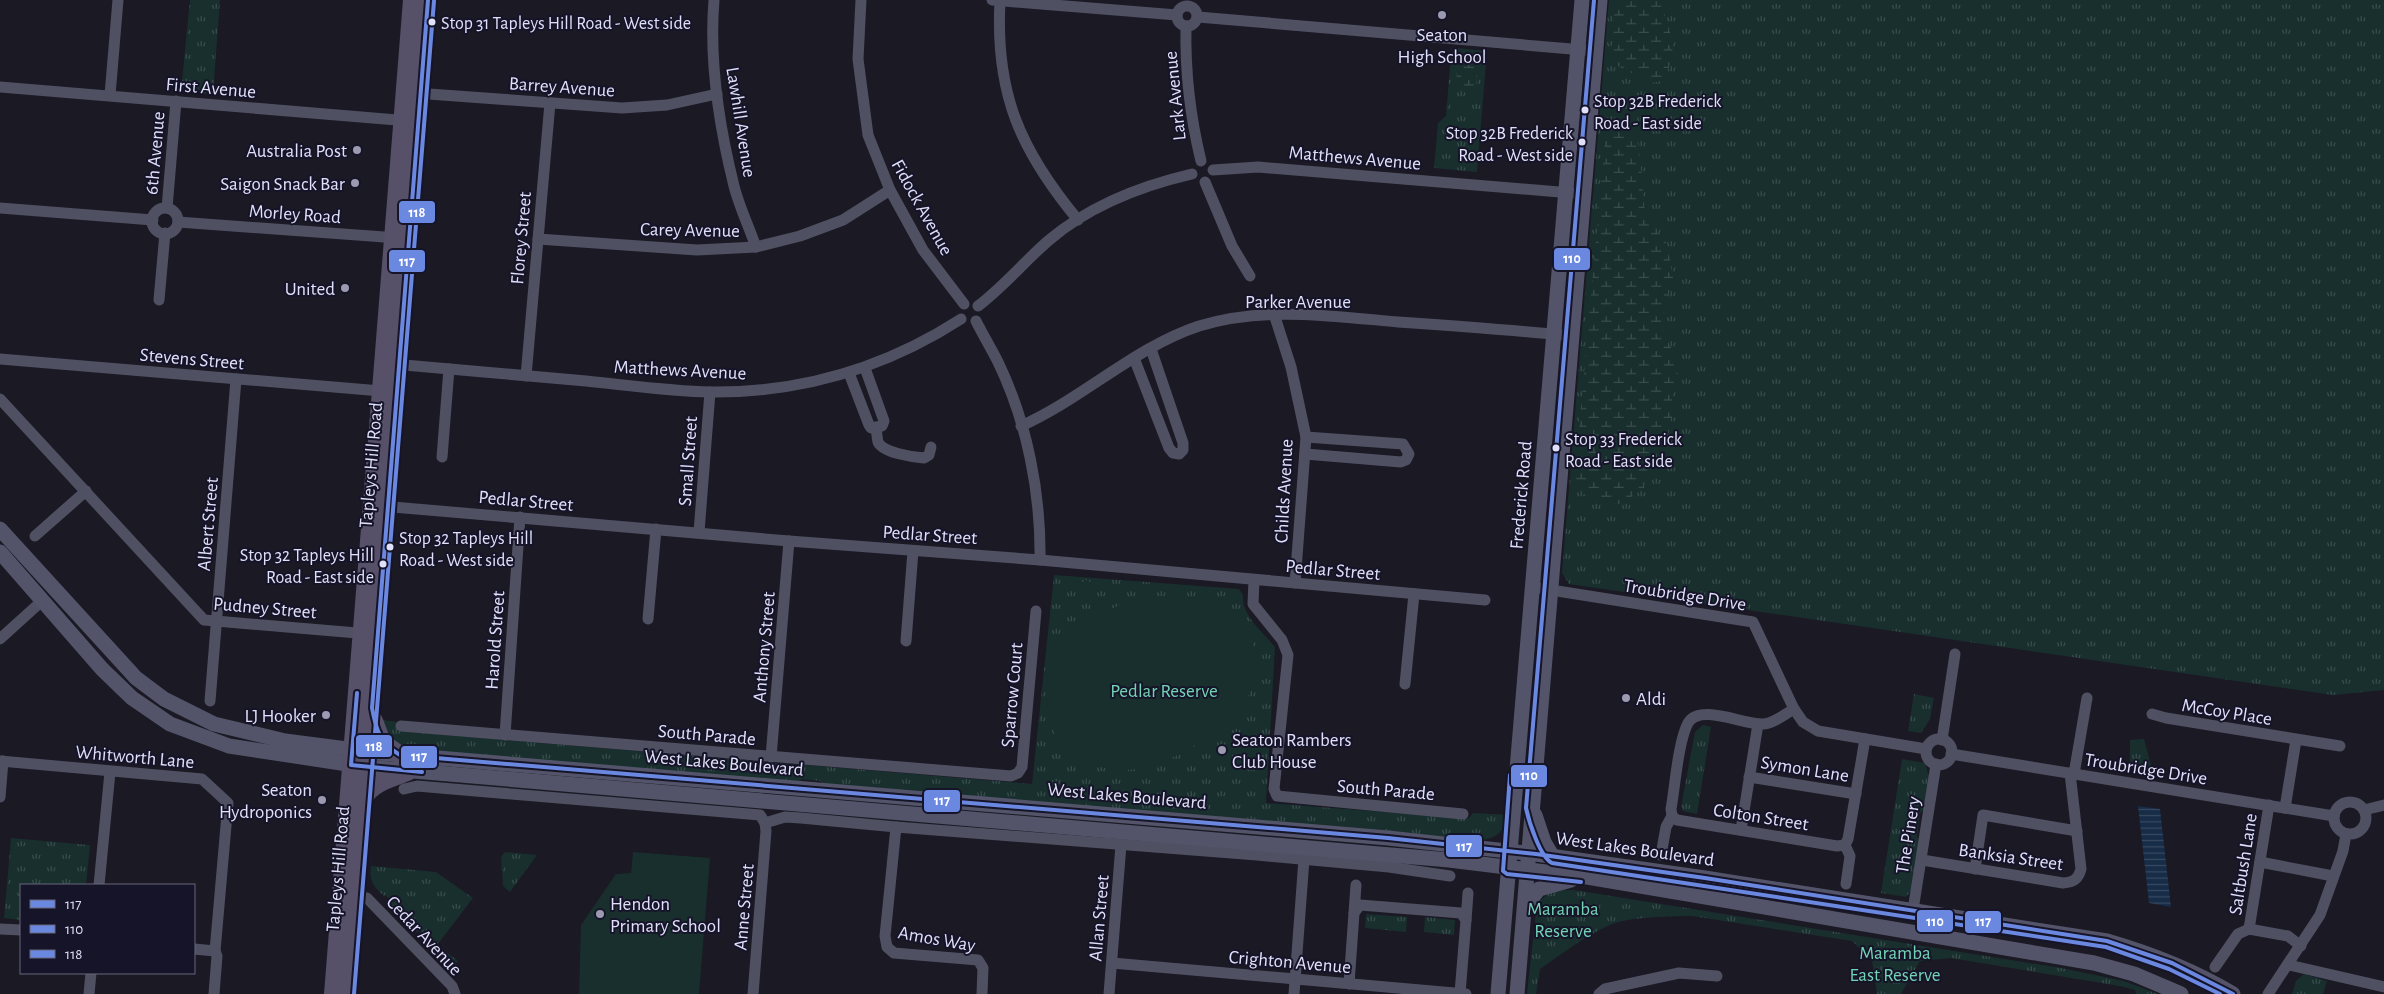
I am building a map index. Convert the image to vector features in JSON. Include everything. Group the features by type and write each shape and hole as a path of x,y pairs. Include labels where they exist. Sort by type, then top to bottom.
{"main road":[{"name":"Tapleys Hill Road","path":"412,0 413,93"},
{"name":"Tapleys Hill Road","path":"348,994 348,893 410,121 428,0"},
{"name":"Frederick Road","path":"1498,994 1582,0"},
{"name":"Frederick Road","path":"1517,994 1600,0"},
{"name":"Tapleys Hill Road","path":"380,506 381,392 391,364"},
{"name":"West Lakes Boulevard","path":"0,529 136,678 164,699 190,714 214,724 409,771 1449,860 1485,865 1529,854 1913,910 2107,941 2141,951 2204,976 2233,994"},
{"name":"West Lakes Boulevard","path":"0,552 102,669 126,692 170,724 230,746 360,759 400,755 1388,838 1472,848 1508,860 1527,870 1587,877 2094,963 2134,974 2181,994"},
{"path":"43,600 55,590"},
{"name":"Tapleys Hill Road","path":"333,994 364,797 360,759 372,708 370,634"},
{"path":"372,708 375,729 382,742 400,755"},
{"path":"364,797 379,782 409,771"},
{"path":"1532,809 1544,842 1553,857"},
{"path":"1472,848 1501,838 1512,821"},
{"path":"1485,865 1498,883 1506,900"},
{"path":"1524,907 1539,889 1557,882 1587,877"}],"street":[{"path":"110,95 118,0"},
{"name":"Lawhill Avenue","path":"714,0 712,22 717,94 734,187 756,247"},
{"name":"Fidock Avenue","path":"861,0 858,59 868,135 890,190 923,250 964,304"},
{"path":"1078,220 1055,192 1034,160 1017,127 1003,76 996,0 1177,15"},
{"path":"1188,5 1194,8 1198,16 1195,23 1186,26 1178,21 1177,15 1182,7 1188,5"},
{"path":"1198,16 1595,51"},
{"name":"Lark Avenue","path":"1186,26 1189,105 1201,162"},
{"name":"First Avenue","path":"0,87 410,121"},
{"name":"Barrey Avenue","path":"413,93 622,108 667,105 717,94"},
{"name":"6th Avenue","path":"167,208 176,101"},
{"name":"Florey Street","path":"526,376 550,103"},
{"path":"1201,162 1208,162 1213,170 1212,176 1206,182 1196,180 1192,174 1193,168 1201,162"},
{"name":"Matthews Avenue","path":"1213,170 1258,167 1584,194"},
{"path":"978,306 1049,240 1078,220 1121,195 1152,184 1192,174"},
{"path":"1206,182 1232,246 1250,276"},
{"name":"Carey Avenue","path":"538,239 697,250 756,247 800,236 842,220 890,190"},
{"path":"0,208 153,220"},
{"path":"167,208 174,211 178,222 175,229 165,233 156,229 153,220 159,210 167,208"},
{"name":"Morley Road","path":"178,222 401,239"},
{"path":"159,300 165,233"},
{"path":"971,302 978,306 980,314 976,321 968,323 960,319 959,312 964,304 971,302"},
{"name":"Parker Avenue","path":"1021,426 1042,417 1151,349 1198,326 1226,319 1274,314 1322,316 1572,336"},
{"name":"Childs Avenue","path":"1274,314 1291,367 1306,437 1295,584"},
{"name":"Matthews Avenue","path":"391,364 710,392 776,389 865,368 914,347 960,319"},
{"path":"976,321 998,363 1021,426 1034,476 1041,523 1040,560"},
{"path":"1134,358 1168,448 1173,453 1179,454 1183,450 1184,443 1151,349"},
{"name":"Stevens Street","path":"0,359 381,392"},
{"path":"849,373 869,424 871,428 876,429 882,426 884,421 865,368"},
{"path":"442,456 449,369"},
{"name":"Albert Street","path":"210,701 236,379"},
{"name":"Small Street","path":"699,532 710,392"},
{"name":"Pudney Street","path":"0,399 204,620 370,634"},
{"path":"876,429 878,442 884,448 894,452 924,458 929,455 931,447"},
{"path":"1305,454 1401,462 1406,460 1409,454 1403,444 1306,437"},
{"path":"35,536 86,491"},
{"name":"Pedlar Street","path":"380,506 1040,560 1485,600"},
{"name":"Harold Street","path":"505,735 520,517"},
{"path":"648,619 656,529"},
{"name":"Anthony Street","path":"771,757 790,541"},
{"path":"906,641 913,551"},
{"name":"South Parade","path":"1254,580 1253,604 1282,640 1288,655 1274,789 1277,796 1463,814"},
{"path":"1532,587 1552,590"},
{"name":"Troubridge Drive","path":"1552,590 1753,622 1794,709 1802,722 1810,728 1926,749"},
{"path":"1405,684 1414,594"},
{"path":"0,639 43,600"},
{"name":"Sparrow Court","path":"1011,776 1018,773 1022,767 1036,611"},
{"path":"1942,740 1954,654"},
{"name":"Banksia Street","path":"1922,860 2063,884 2072,882 2079,876 2081,869 2072,774 2087,698"},
{"path":"1662,855 1666,827 1672,816 1671,810 1682,742 1687,725 1692,718 1702,714 1758,724 1770,723 1794,709"},
{"name":"McCoy Place","path":"2152,714 2166,718 2340,746"},
{"name":"Symon Lane","path":"1741,830 1758,724"},
{"name":"South Parade","path":"401,726 1011,776"},
{"path":"1846,884 1850,856 1845,845 1848,839 1865,739"},
{"path":"1942,740 1948,744 1952,754 1944,764 1936,764 1927,757 1926,749 1930,742 1942,740"},
{"name":"McCoy Place","path":"2286,808 2296,740"},
{"name":"Troubridge Drive","path":"1952,754 2334,816"},
{"path":"0,797 1,761"},
{"name":"Whitworth Lane","path":"1,761 202,779 228,803 215,951"},
{"name":"The Pinery","path":"1913,910 1936,764"},
{"path":"99,884 110,772"},
{"path":"475,777 483,792"},
{"name":"Symon Lane","path":"1749,777 1856,794"},
{"path":"404,789 416,786 760,815 765,822 785,817 1122,845 1129,844 1388,867 1450,876"},
{"path":"714,798 725,812"},
{"path":"2347,803 2357,804 2364,810 2366,821 2361,830 2356,833 2346,834 2338,829 2334,816 2339,807 2347,803"},
{"name":"Saltbush Lane","path":"2249,929 2269,805"},
{"path":"2364,810 2384,805"},
{"path":"1975,869 1982,815 2076,831"},
{"name":"Colton Street","path":"1672,816 1677,820 1837,846 1845,845"},
{"name":"Anne Street","path":"753,994 766,832 765,822"},
{"name":"Amos Way","path":"896,827 885,936 887,947 894,953 978,960 984,968 982,994"},
{"path":"2268,994 2289,965 2320,915 2343,851 2346,834"},
{"name":"Allan Street","path":"1109,994 1122,845"},
{"path":"1294,994 1304,859"},
{"path":"1428,873 1449,860"},
{"path":"2260,862 2333,876"},
{"path":"1349,984 1356,885"},
{"name":"Cedar Avenue","path":"348,893 367,898 452,986 455,994"},
{"path":"1460,994 1468,893"},
{"path":"1354,913 1360,905 1461,913 1466,920"},
{"path":"0,928 20,930"},
{"name":"Saltbush Lane","path":"2215,967 2238,934 2249,929 2288,936 2301,946"},
{"path":"195,949 215,951 217,956 214,994"},
{"name":"Crighton Avenue","path":"1112,963 1466,994"},
{"path":"2289,965 2384,986"},
{"path":"1599,994 1604,990 1679,973 1717,976"},
{"path":"89,994 91,974"}],"green space":[{"path":"190,0 220,0 213,94 181,91"},
{"path":"1609,0 2384,0 2384,690 2333,695 1569,584 1562,573"},
{"path":"1615,0 1661,0 1673,51 1668,70 1661,81 1651,83 1614,64 1611,57"},
{"path":"1457,48 1487,51 1477,172 1434,168 1438,123 1446,116 1451,53"},
{"path":"1458,56 1479,58 1476,87 1456,85"},
{"path":"1619,123 1631,130 1639,146 1645,215 1667,244 1673,277 1662,321 1665,336 1674,353 1678,371 1671,405 1671,425 1666,442 1655,454 1647,471 1644,488 1621,504 1604,503 1588,497 1578,489 1575,474 1606,130 1610,125"},
{"name":"Pedlar Reserve","path":"1054,575 1239,589 1243,595 1245,609 1249,616 1275,647 1266,803 1463,818 1469,818 1473,813 1509,815 1503,828 1496,836 1472,841 821,785 821,781 801,779 800,783 412,751 391,744 381,720 398,722 398,731 1032,784"},
{"path":"1088,579 1100,601 1091,606 1079,584"},
{"name":"Pedlar Reserve","path":"1152,597 1187,597 1216,600 1229,606 1245,629 1254,647 1259,665 1252,687 1240,713 1189,749 1147,767 1132,770 1116,770 1073,758 1064,751 1055,736 1048,709 1047,680 1049,666 1058,642 1064,635 1085,622 1132,601"},
{"path":"1914,694 1934,698 1930,719 1921,733 1908,731"},
{"path":"1703,725 1711,727 1697,814 1683,811 1681,807 1695,732"},
{"path":"2144,739 2151,765 2150,771 2130,768 2130,740"},
{"path":"1902,759 1925,763 1929,777 1924,810 1920,813 1917,837 1919,840 1911,891 1906,897 1881,893"},
{"path":"11,838 90,845 86,884 20,884 20,920 4,918"},
{"path":"505,852 537,855 510,892 503,886 501,857"},
{"path":"633,852 710,858 699,994 579,994 581,925 616,874 631,873"},
{"path":"371,866 436,872 473,898 437,945 458,961 452,970 421,936 423,935 419,931 417,932 391,904 392,902 375,886 371,879"},
{"path":"1559,890 1574,890 2061,968 2124,981 2158,994 2136,994 2135,990 2120,986 1951,958 1920,961 1901,994 1877,994 1872,960 1852,941 1692,916 1651,917 1620,922 1602,928 1540,969 1536,994 1527,994 1537,903 1549,893"},
{"path":"1366,914 1407,917 1406,932 1365,928"},
{"path":"1425,917 1455,920 1454,935 1424,932"},
{"path":"2304,974 2327,981 2323,994 2292,994 2296,981"}],"water":[{"path":"2138,806 2160,809 2171,907 2149,903"}],"transit line":[{"name":"117","path":"428,0 372,708 375,723 383,741 400,755 1388,838 1536,854 1705,878 2107,941 2172,963 2233,994"},
{"name":"110","path":"1594,0 1526,808 1532,830 1543,854 1552,863 2106,947 2169,969 2220,994"},
{"name":"118","path":"354,994 434,1"},
{"name":"117","path":"357,693 351,765 422,772"},
{"name":"110","path":"1510,775 1503,871 1507,874 1581,882"}],"place":[{"name":"Seaton High School","path":"1442,15"},
{"name":"Stop 31 Tapleys Hill Road - West side","path":"432,22"},
{"name":"Stop 32B Frederick Road - East side","path":"1585,110"},
{"name":"Stop 32B Frederick Road - West side","path":"1582,142"},
{"name":"Australia Post","path":"357,150"},
{"name":"Saigon Snack Bar","path":"355,183"},
{"name":"United","path":"345,288"},
{"name":"Stop 33 Frederick Road - East side","path":"1556,448"},
{"name":"Stop 32 Tapleys Hill Road - West side","path":"390,547"},
{"name":"Stop 32 Tapleys Hill Road - East side","path":"383,564"},
{"name":"Aldi","path":"1626,698"},
{"name":"LJ Hooker","path":"326,715"},
{"name":"Seaton Rambers Club House","path":"1222,750"},
{"name":"Seaton Hydroponics","path":"322,800"},
{"name":"Hendon Primary School","path":"600,914"}],"park label":[{"name":"Maramba Reserve","path":"1563,919"},
{"name":"Maramba East Reserve","path":"1895,963"}]}
